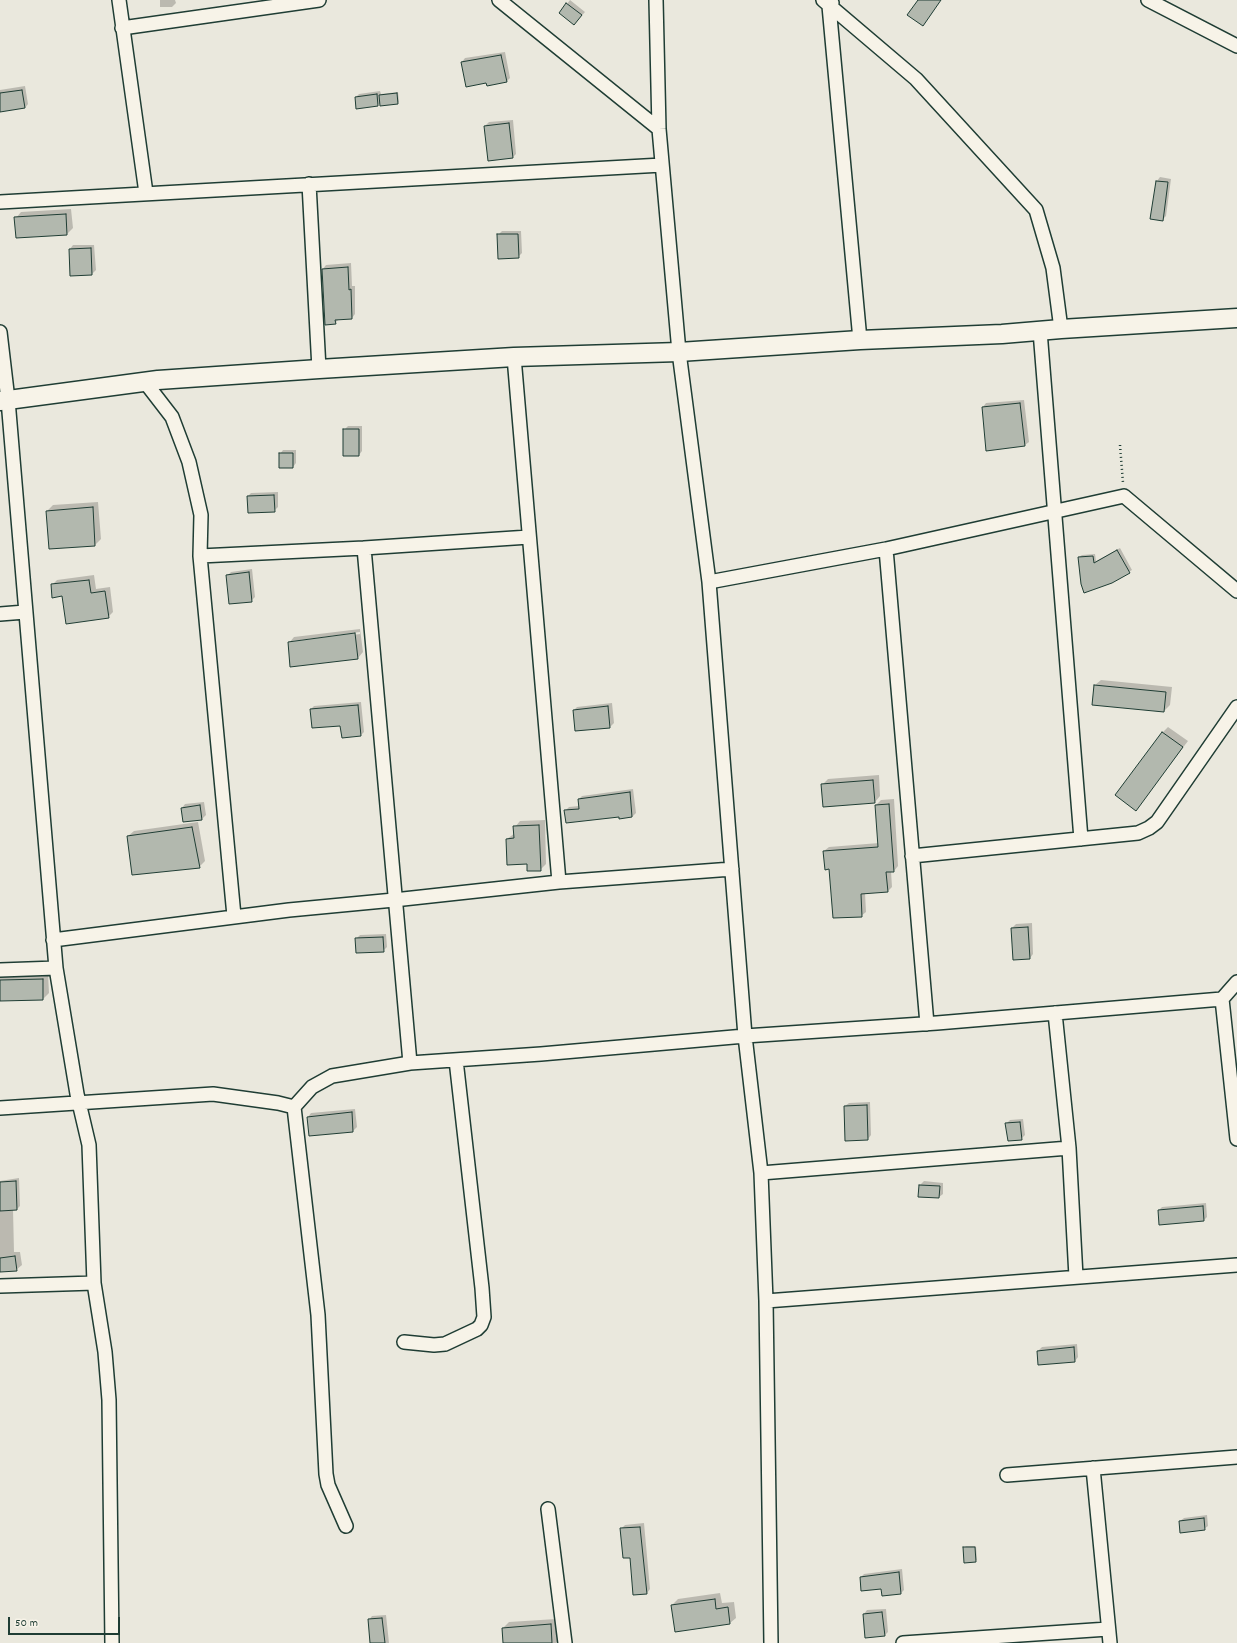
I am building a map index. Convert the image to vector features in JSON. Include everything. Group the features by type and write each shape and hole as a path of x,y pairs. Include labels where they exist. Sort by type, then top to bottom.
{"street":[{"path":"119,0 146,193"},
{"path":"122,28 282,2 319,0"},
{"path":"499,0 659,129"},
{"path":"656,0 659,129 662,165 679,352 709,582 745,1036 761,1173 766,1301 771,1643"},
{"path":"1148,0 1237,46"},
{"path":"829,2 916,79 1036,210 1053,268 1060,329"},
{"path":"829,2 860,340"},
{"path":"0,202 662,165"},
{"path":"309,184 319,369"},
{"path":"4,400 145,382 319,369 514,357 679,352 1237,318"},
{"path":"1040,331 1082,839"},
{"path":"0,332 4,400 25,612 56,968 79,1102 89,1144 94,1283 105,1352 109,1400 112,1643"},
{"path":"514,357 528,537 559,882"},
{"path":"145,382 172,417 189,462 201,515 200,556 234,916"},
{"path":"709,582 886,549 1124,496 1237,591"},
{"path":"200,556 364,548 528,537"},
{"path":"364,548 394,900 410,1063"},
{"path":"886,549 927,1024"},
{"path":"0,614 25,612"},
{"path":"912,856 1138,833 1149,828 1156,822 1237,707"},
{"path":"53,940 234,916 559,882 732,869"},
{"path":"0,970 56,968"},
{"path":"346,1526 328,1485 326,1474 318,1315 294,1108 312,1087 332,1076 410,1063 542,1054 745,1036 927,1024 1222,1000 1237,982"},
{"path":"1222,1000 1237,1139"},
{"path":"1055,1013 1068,1148 1076,1277"},
{"path":"404,1342 434,1346 445,1344 478,1329 484,1317 456,1060"},
{"path":"0,1108 213,1094 278,1103 294,1108"},
{"path":"761,1173 1068,1148"},
{"path":"766,1301 1237,1265"},
{"path":"0,1286 94,1283"},
{"path":"1007,1475 1237,1457"},
{"path":"1093,1468 1110,1643"},
{"path":"548,1509 565,1643"},
{"path":"903,1643 1108,1629"}],"path":[{"path":"1120,445 1124,496"}],"building":[{"path":"918,0 941,0 923,26 907,15"},
{"path":"566,3 582,15 574,25 559,13"},
{"path":"501,55 507,82 487,86 486,83 466,87 461,62"},
{"path":"22,90 25,108 0,112 0,93"},
{"path":"397,93 398,104 380,106 379,95"},
{"path":"377,94 378,106 356,109 355,97"},
{"path":"509,123 513,158 488,161 484,126"},
{"path":"1156,181 1168,182 1163,221 1150,219"},
{"path":"66,214 67,235 16,238 14,217"},
{"path":"497,234 518,234 519,258 498,259"},
{"path":"91,248 92,275 70,276 69,249"},
{"path":"348,267 349,290 351,289 352,319 335,320 336,324 325,325 322,269"},
{"path":"1020,403 1025,446 986,451 982,407"},
{"path":"343,429 359,429 359,456 343,456"},
{"path":"279,453 293,453 293,468 279,468"},
{"path":"274,495 275,512 248,513 247,496"},
{"path":"93,507 95,546 49,549 46,511"},
{"path":"1117,550 1130,573 1112,583 1084,593 1081,584 1078,557 1093,556 1094,563"},
{"path":"249,572 252,602 229,604 226,575"},
{"path":"89,580 91,593 105,591 109,618 66,624 62,596 52,598 51,584"},
{"path":"355,633 358,659 290,667 288,642"},
{"path":"1094,685 1166,692 1164,712 1092,705"},
{"path":"358,705 361,736 342,738 340,726 312,728 310,709"},
{"path":"608,706 610,728 575,731 573,710"},
{"path":"1162,732 1183,747 1136,811 1115,795"},
{"path":"873,780 875,803 823,807 821,784"},
{"path":"630,792 632,817 566,823 564,810 579,809 578,799"},
{"path":"889,804 894,872 886,872 888,892 861,894 862,917 833,918 829,869 825,870 823,851 878,847 875,805"},
{"path":"200,805 202,820 183,822 181,808"},
{"path":"539,825 541,871 527,871 527,864 507,865 506,839 514,838 513,826"},
{"path":"192,827 200,868 132,875 127,836"},
{"path":"1028,927 1030,959 1013,960 1011,928"},
{"path":"383,937 384,952 356,953 355,938"},
{"path":"43,979 43,1000 0,1001 0,980"},
{"path":"867,1105 868,1140 845,1141 844,1106"},
{"path":"352,1112 353,1132 309,1136 307,1117"},
{"path":"1020,1122 1022,1140 1008,1141 1005,1123"},
{"path":"16,1181 17,1210 0,1211 0,1182"},
{"path":"919,1185 940,1186 939,1198 918,1197"},
{"path":"1203,1206 1204,1221 1159,1225 1158,1210"},
{"path":"15,1256 17,1271 0,1272 0,1258"},
{"path":"1074,1347 1075,1362 1038,1365 1037,1351"},
{"path":"1204,1518 1205,1530 1180,1533 1179,1521"},
{"path":"640,1527 647,1594 633,1595 630,1558 623,1558 620,1528"},
{"path":"963,1547 975,1547 976,1562 964,1563"},
{"path":"899,1572 901,1594 882,1596 881,1589 861,1591 860,1577"},
{"path":"715,1599 716,1609 728,1607 730,1624 675,1632 671,1605"},
{"path":"882,1612 885,1636 865,1638 863,1614"},
{"path":"382,1618 385,1643 370,1643 368,1619"},
{"path":"551,1624 552,1643 503,1643 502,1628"}]}
